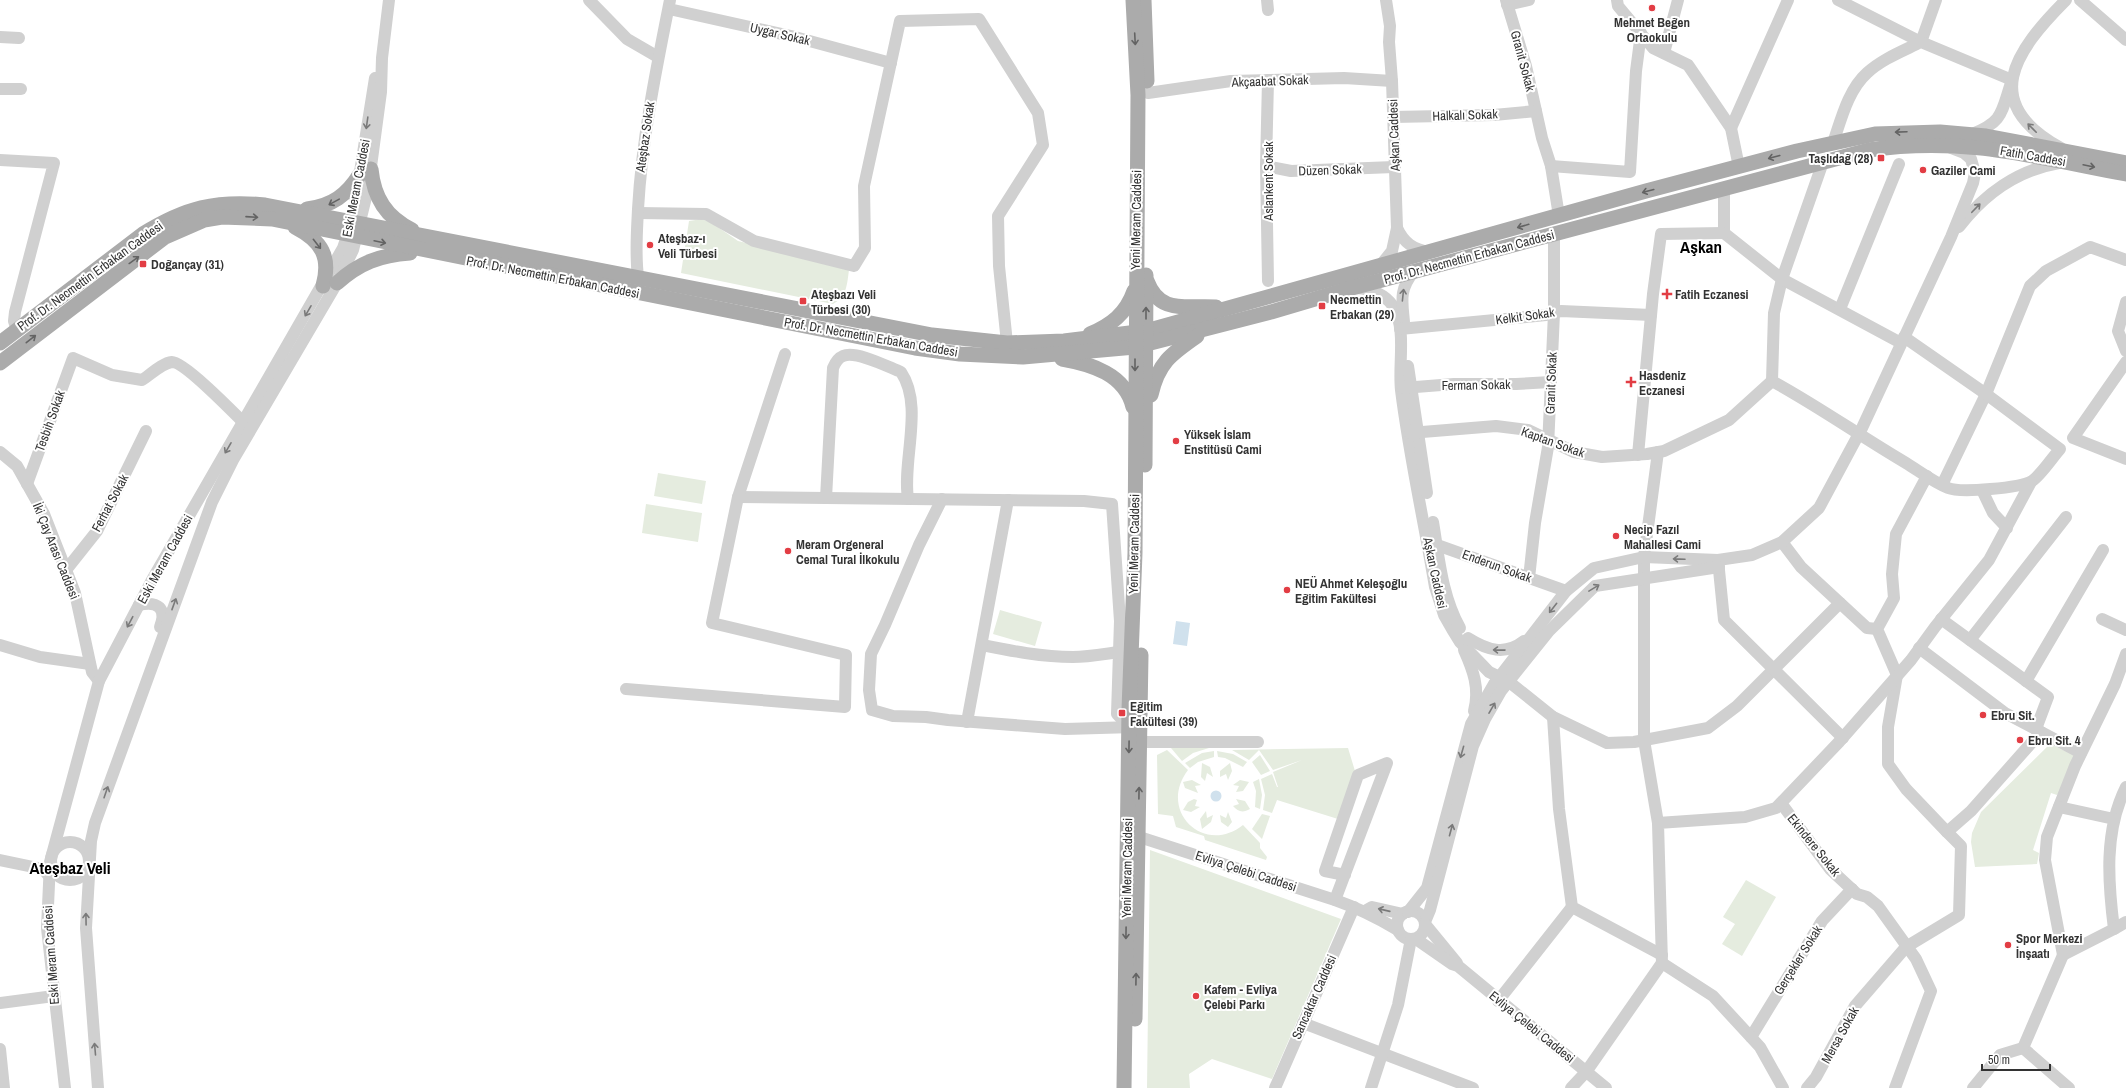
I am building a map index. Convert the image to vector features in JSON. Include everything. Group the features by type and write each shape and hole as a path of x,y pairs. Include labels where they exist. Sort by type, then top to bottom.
{"main road":[{"name":"Yeni Meram Caddesi","path":"1133,0 1138,95 1141,279 1141,414 1133,835 1134,1088"},
{"name":"Yeni Meram Caddesi","path":"1141,279 1148,93 1144,0"},
{"name":"Prof. Dr. Necmettin Erbakan Caddesi","path":"0,363 165,236 204,220 222,217 272,219 426,237 638,276 932,335 1008,344 1080,339 1141,339 1229,308 1559,216 1833,143 1874,134 1940,138"},
{"name":"Fatih Caddesi","path":"1940,138 1972,134 2064,156 2126,174"},
{"name":"Prof. Dr. Necmettin Erbakan Caddesi","path":"0,343 144,234 178,214 197,208 226,202 265,204 294,210 428,252 915,348 960,354 1045,356 1208,328 1271,312 1414,271 1554,235 1823,162 1882,148 1940,138"},
{"name":"Fatih Caddesi","path":"1940,138 2002,150 2126,162"},
{"path":"294,210 321,207 330,204 349,191 366,172 376,194 388,214 396,221 426,237"},
{"path":"272,219 304,232 319,245 327,267 330,285 356,268 374,259 396,254 428,252"},
{"path":"1080,339 1106,327 1119,317 1131,300 1141,279 1155,298 1170,306 1229,308"},
{"path":"1045,356 1090,365 1104,370 1124,389 1132,404 1141,414 1154,381 1163,364 1175,350 1208,328"},
{"name":"Yeni Meram Caddesi","path":"1124,1088 1133,835 1140,742 1134,726"}],"street":[{"name":"Eski Meram Caddesi","path":"98,1088 86,928 91,841 95,824 132,718 218,489 330,285 355,229 381,92 382,58 389,0"},
{"path":"589,0 627,39 658,57"},
{"name":"Aşkan Caddesi","path":"1379,0 1384,28 1389,42"},
{"name":"Aşkan Caddesi","path":"1380,266 1392,251 1397,228 1392,81 1389,42 1390,26 1386,0"},
{"path":"1507,3 1529,0"},
{"path":"1617,0 1618,6 1653,48 1688,65 1731,128 1739,167"},
{"path":"1664,54 1678,0"},
{"path":"1731,128 1788,0"},
{"path":"1838,0 1921,42 2012,80"},
{"path":"1833,143 1850,98 1866,74 1878,65 1921,42 1936,0"},
{"path":"1972,134 1990,126 1996,121 2012,80 2017,59 2039,27 2066,0"},
{"path":"2080,0 2126,40"},
{"name":"Granit Sokak","path":"1507,3 1526,66 1536,111 1551,166 1559,216"},
{"name":"Ateşbaz Sokak","path":"638,276 636,259 640,171 652,88 670,4"},
{"name":"Uygar Sokak","path":"670,4 891,63"},
{"path":"638,213 706,214 754,241 854,266 864,248 864,186 900,21 979,19 1038,113 1043,145 998,216 999,266 1008,344"},
{"path":"1551,166 1630,172 1636,71 1641,33"},
{"path":"0,37 19,38"},
{"name":"Akçaabat Sokak","path":"1148,93 1231,81 1344,78 1392,81"},
{"name":"Aslankent Sokak","path":"1268,80 1266,166 1268,281"},
{"path":"1951,237 1964,220 1998,188 2028,171 2064,156 2024,119 2016,103 2012,80"},
{"path":"0,89 21,89"},
{"name":"Halkalı Sokak","path":"1393,117 1494,115 1536,111"},
{"path":"1471,724 1505,679 1549,631 1595,586 1718,564 1752,555 1782,542 1819,508 1858,435 1951,237 1973,183 1974,168 1971,159 1940,138"},
{"path":"0,160 54,163 14,312 17,330"},
{"path":"1823,162 1782,279 1774,313 1772,381 1814,404 1858,435 1948,489 1982,490 2031,482"},
{"path":"1840,310 1899,164"},
{"name":"Düzen Sokak","path":"1266,166 1291,171 1394,167"},
{"path":"1724,189 1724,233"},
{"path":"1397,228 1404,241 1411,246 1429,252"},
{"path":"1638,455 1651,315 1661,234 1724,233 1782,279 1840,310 1903,340 1986,394 2060,450"},
{"name":"Granit Sokak","path":"1528,578 1548,441 1554,313 1554,235"},
{"path":"1942,485 1986,394 2030,286 2046,271 2090,247 2126,260"},
{"name":"Aşkan Caddesi","path":"1414,271 1404,285 1402,294 1402,329 1406,388 1433,545 1435,587 1444,615 1464,640 1495,666 1505,679 1553,717 1607,743 1644,740 1708,728 1737,706 1840,603"},
{"name":"Eski Meram Caddesi","path":"65,1088 47,928 49,876 53,849 99,681 139,605 243,422 330,285"},
{"name":"Aşkan Caddesi","path":"1352,288 1372,290 1386,298 1396,314 1402,329"},
{"path":"2126,302 2118,331 2126,351"},
{"name":"Kelkit Sokak","path":"1402,329 1561,311 1651,315"},
{"path":"626,689 845,707 846,655 712,623 738,497 785,354"},
{"path":"826,498 833,368 836,361 843,356 852,355 901,372 905,378 910,393 911,415 906,484 908,499"},
{"name":"Tesbih Sokak","path":"27,484 73,358 112,375 142,380 171,362 177,364 191,374 243,422"},
{"path":"1658,823 1745,817 1776,808 1843,738 1897,675 1989,560 2031,482 2073,438 2126,362"},
{"name":"Kaptan Sokak","path":"1413,432 1496,426 1528,430 1548,441 1574,452 1602,457 1638,455 1664,451 1729,420 1772,381"},
{"name":"Ferman Sokak","path":"1406,388 1454,384 1516,384 1551,382"},
{"name":"Ferhat Sokak","path":"66,570 97,531 146,431"},
{"path":"2073,438 2126,459"},
{"name":"İki Çay Arası Caddesi","path":"0,452 17,466 44,514 75,593 92,672 99,681"},
{"path":"1571,1088 1586,1072 1662,959 1658,823 1644,740 1644,557 1658,452"},
{"path":"1877,629 1894,598 1892,574 1896,534 1927,476"},
{"path":"1982,490 1993,513 2007,528"},
{"path":"738,497 1084,501 1112,504 1120,621 1117,714 1134,726"},
{"path":"942,499 919,545 871,654 869,690 872,710 892,716 926,717 967,722 1065,729 1134,726"},
{"path":"967,722 1008,500"},
{"path":"1970,640 2066,517"},
{"path":"1782,542 1801,566 1867,628 1877,629"},
{"name":"Enderun Sokak","path":"1433,545 1566,591"},
{"path":"2026,681 2103,550"},
{"path":"1464,640 1476,683 1477,700 1427,888 1398,923 1398,930 1402,936 1413,939 1423,933 1473,746 1505,679 1530,637 1566,591 1594,568 1644,557 1718,564"},
{"path":"1718,564 1724,620 1843,738"},
{"path":"132,718 137,689 163,618 162,611 157,605 149,603 139,605"},
{"path":"1877,629 1897,675 1888,727 1888,764 1906,789 1947,832 1971,811 2038,731 2048,698 1941,619"},
{"path":"2102,619 2126,630"},
{"path":"1464,640 1501,651 1516,648 1530,637"},
{"path":"0,645 40,657 90,664"},
{"path":"982,646 1028,654 1074,657 1119,652"},
{"path":"1919,648 2005,713 2081,753"},
{"path":"1973,1088 2000,1055 2023,1048 2063,955 2045,860 2047,837 2081,753 2115,684 2126,654"},
{"path":"1498,1000 1572,907 1559,809 1553,717"},
{"path":"1140,742 1258,742"},
{"path":"1335,900 1345,876 1354,853 1387,763 1358,775 1325,871 1345,876"},
{"path":"2114,929 2108,878 2114,819 2126,787"},
{"name":"Ekindere Sokak","path":"1781,803 1830,869 1852,889 1878,906 1916,959 1931,991 1895,1088"},
{"path":"2059,807 2114,819"},
{"name":"Mersa Sokak","path":"1806,1088 1816,1077 1855,1006 1906,947 1958,914 1961,846 1947,832"},
{"name":"Evliya Çelebi Caddesi","path":"1133,835 1335,900 1359,909 1371,917 1398,930"},
{"path":"0,860 43,869 49,876"},
{"name":"Gerçekler Sokak","path":"1750,1037 1822,921 1852,889"},
{"name":"Evliya Çelebi Caddesi","path":"1359,909 1372,907 1405,913"},
{"path":"1572,907 1662,959 1713,996 1760,1047 1783,1088"},
{"name":"Sancaktar Caddesi","path":"1275,1088 1303,1023 1359,909"},
{"path":"1405,913 1418,913 1425,923"},
{"path":"2063,955 2126,922"},
{"name":"Evliya Çelebi Caddesi","path":"1425,923 1456,960 1458,966"},
{"path":"1371,1088 1398,1005 1413,939"},
{"name":"Evliya Çelebi Caddesi","path":"1413,939 1452,964 1458,966 1606,1088"},
{"path":"0,1003 54,996"},
{"path":"1303,1023 1473,1088"},
{"path":"2023,1048 2069,1088"},
{"path":"0,1049 4,1088"}],"shaded area":[{"path":"702,219 712,223 738,241 845,267 849,270 844,294 833,304 681,273 689,221"},
{"path":"658,473 706,481 702,504 654,496"},
{"path":"646,504 702,513 698,542 642,533"},
{"path":"1000,610 1042,622 1035,646 993,634"},
{"path":"2050,744 2076,756 2060,791 2057,795 2051,793 2033,850 2039,853 2037,864 1975,867 1971,842 1972,833 1981,812"},
{"path":"1178,746 1209,748 1193,753 1182,761 1171,748"},
{"path":"1348,748 1355,771 1338,819 1277,800 1272,813 1263,810 1265,795 1261,779 1272,774 1278,787 1273,772 1302,760 1273,770 1259,750 1249,760 1232,750"},
{"path":"1167,750 1188,770 1180,785 1178,800 1181,814 1189,824 1200,832 1214,835 1228,833 1243,825 1260,843 1260,848 1267,857 1266,860 1205,840 1204,836 1176,827 1173,816 1158,814 1157,755"},
{"path":"1214,751 1214,757 1198,762 1190,768 1185,763 1202,753"},
{"path":"1217,751 1233,754 1247,762 1243,767 1225,758 1218,757"},
{"path":"1260,755 1270,771 1261,775 1252,762"},
{"path":"1202,763 1210,767 1213,777 1207,773 1205,781 1201,777"},
{"path":"1230,763 1232,771 1228,780 1226,774 1220,777 1220,771"},
{"path":"1259,779 1262,795 1260,809 1255,807 1256,791 1253,782"},
{"path":"1192,780 1201,785 1195,786 1198,793 1185,788 1183,782"},
{"path":"1240,780 1249,782 1243,791 1236,792 1239,786 1233,785"},
{"path":"1194,799 1197,800 1195,806 1200,807 1191,812 1183,810 1188,802"},
{"path":"1236,799 1245,801 1250,809 1245,811 1237,810 1233,806 1239,804"},
{"path":"1206,811 1207,818 1213,815 1211,822 1202,829 1200,819"},
{"path":"1228,812 1232,822 1228,827 1221,822 1220,815 1226,818"},
{"path":"1262,814 1270,816 1262,839 1252,829"},
{"path":"1150,850 1341,919 1272,1079 1212,1059 1189,1074 1190,1088 1147,1088"},
{"path":"1746,880 1776,897 1742,956 1722,944 1735,924 1723,917"}],"water":[{"path":"1176,621 1190,623 1187,646 1173,644"},
{"path":"1216,790 1220,792 1222,796 1220,800 1216,802 1212,800 1210,796 1212,792"}],"place":[{"name":"Mehmet Beğen Ortaokulu","path":"1652,8"},
{"name":"Taşlıdağ (28)","path":"1881,158"},
{"name":"Gaziler Cami","path":"1923,170"},
{"name":"Ateşbaz-ı Veli Türbesi","path":"650,245"},
{"name":"Doğançay (31)","path":"143,264"},
{"name":"Fatih Eczanesi","path":"1667,294"},
{"name":"Ateşbazı Veli Türbesi (30)","path":"803,301"},
{"name":"Necmettin Erbakan (29)","path":"1322,306"},
{"name":"Hasdeniz Eczanesi","path":"1631,382"},
{"name":"Yüksek İslam Enstitüsü Cami","path":"1176,441"},
{"name":"Necip Fazıl Mahallesi Cami","path":"1616,536"},
{"name":"Meram Orgeneral Cemal Tural İlkokulu","path":"788,551"},
{"name":"NEÜ Ahmet Keleşoğlu Eğitim Fakültesi","path":"1287,590"},
{"name":"Eğitim Fakültesi (39)","path":"1122,713"},
{"name":"Ebru Sit.","path":"1983,715"},
{"name":"Ebru Sit. 4","path":"2020,740"},
{"name":"Spor Merkezi İnşaatı","path":"2008,945"},
{"name":"Kafem - Evliya Çelebi Parkı","path":"1196,996"}],"district":[{"name":"Aşkan","path":"1701,246"},
{"name":"Ateşbaz Veli","path":"70,867"}]}
